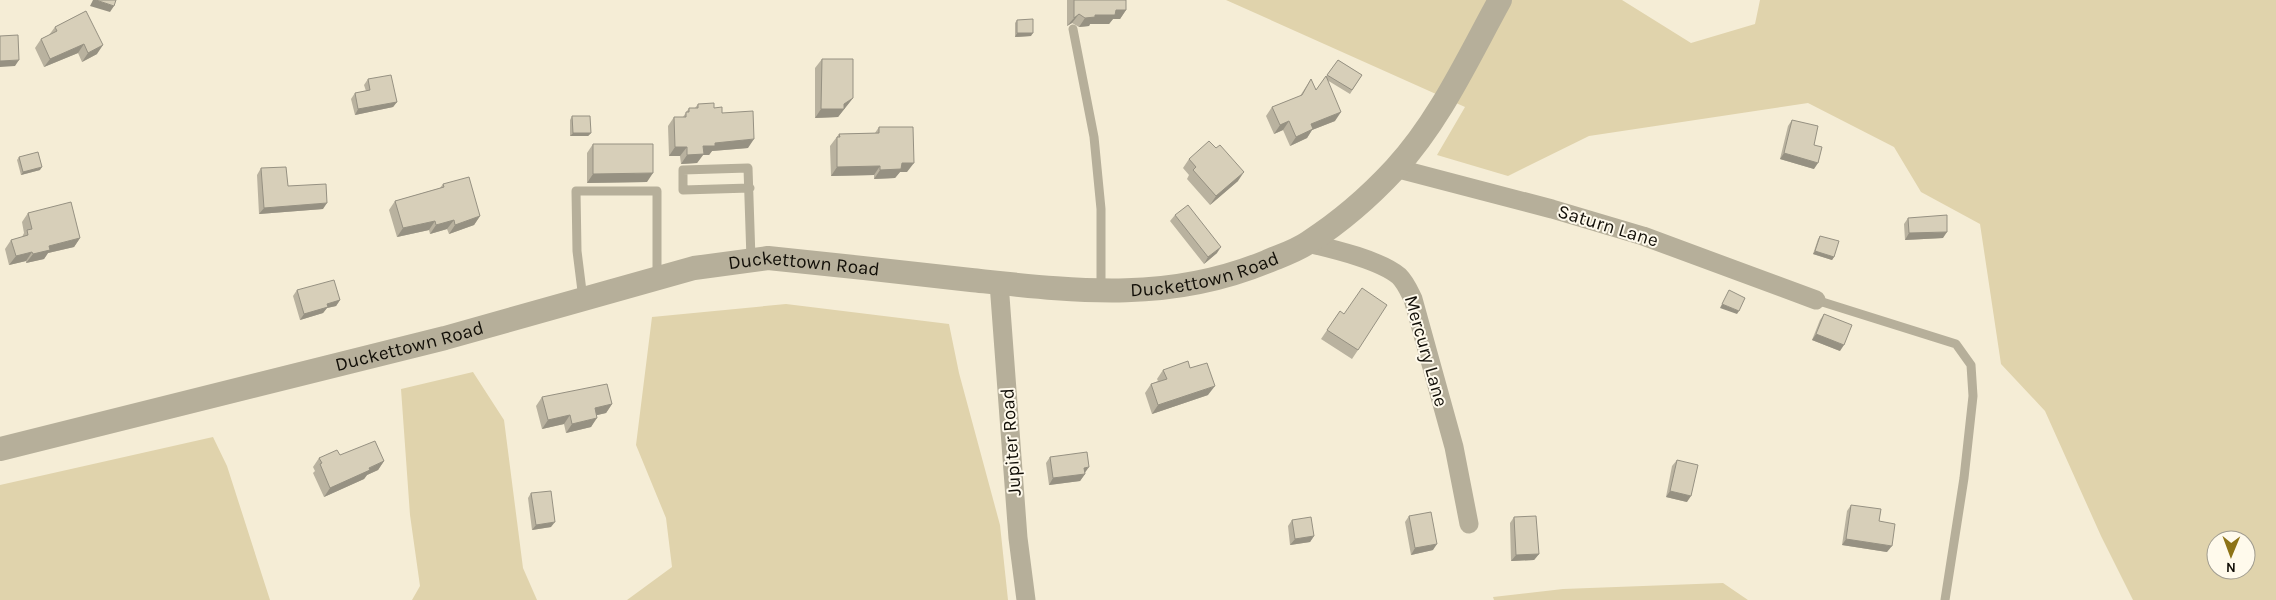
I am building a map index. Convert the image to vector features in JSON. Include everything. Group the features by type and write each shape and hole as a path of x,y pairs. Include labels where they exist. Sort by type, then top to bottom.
{"street":[{"name":"Duckettown Road","path":"0,449 435,341 694,268 751,260 768,258 1054,289 1102,291 1164,289 1206,282 1249,269 1308,243 1362,200 1395,168 1441,109 1500,0"},
{"name":"Saturn Lane","path":"1395,168 1552,209 1643,236 1816,300"},
{"name":"Mercury Lane","path":"1308,243 1339,250 1383,267 1398,276 1407,285 1416,308 1454,447 1469,524"},
{"name":"Jupiter Road","path":"999,283 1018,538 1026,600"}],"lane":[{"path":"1073,29 1094,137 1102,209 1102,291"},
{"path":"750,188 683,190 682,170 748,168 750,188 751,260"},
{"path":"583,299 577,251 576,191 657,191 657,278"},
{"path":"1816,300 1956,344 1971,365 1973,396 1965,469 1945,600"}],"shaded area":[{"path":"1226,0 1622,0 1691,43 1755,24 1760,0 2276,0 2276,600 2133,600 2101,536 2045,411 2001,364 1980,224 1921,192 1894,147 1808,103 1589,136 1508,176 1437,155 1465,107"},
{"path":"786,304 949,324 959,373 1000,525 1008,600 627,600 672,567 666,518 636,445 652,317"},
{"path":"473,372 504,420 523,568 537,600 412,600 420,586 410,515 401,389"},
{"path":"213,437 227,466 270,600 0,600 0,485"},
{"path":"1723,583 1748,600 1494,600 1493,597 1563,589"}],"building":[{"path":"96,0 116,0 114,6"},
{"path":"1074,0 1126,0 1126,10 1116,10 1115,15 1095,15 1095,17 1085,18 1079,14 1074,18"},
{"path":"86,11 103,45 88,53 84,44 50,59 41,39 57,31 55,27"},
{"path":"1033,19 1033,33 1017,33 1017,20"},
{"path":"18,35 19,60 0,61 0,36"},
{"path":"822,59 853,59 853,98 844,104 844,109 821,109"},
{"path":"1338,60 1362,75 1352,90 1327,75"},
{"path":"391,75 397,102 358,109 355,93 370,90 368,79"},
{"path":"1326,76 1341,112 1311,124 1313,129 1296,137 1289,121 1280,125 1272,107 1302,95 1311,79 1316,90"},
{"path":"714,103 714,108 722,107 722,113 753,111 754,139 715,143 715,146 703,146 704,154 687,155 687,147 675,147 674,117 686,117 686,112 689,112 689,108 698,108 698,104"},
{"path":"572,116 590,116 591,133 573,133"},
{"path":"1792,120 1818,126 1814,145 1822,147 1818,163 1784,153"},
{"path":"879,127 913,127 914,163 902,163 901,169 880,170 880,166 837,167 837,137 840,137 839,134 879,133"},
{"path":"1209,141 1216,148 1220,145 1244,172 1216,196 1193,170 1196,167 1189,159"},
{"path":"593,144 653,144 653,173 593,174"},
{"path":"38,152 42,167 23,172 19,157"},
{"path":"286,167 288,186 326,184 327,203 264,208 261,168"},
{"path":"469,177 480,216 455,225 454,220 436,225 435,221 403,228 395,201 444,187 443,184"},
{"path":"71,202 80,238 49,246 50,250 16,256 11,240 28,235 27,230 32,229 28,213"},
{"path":"1188,205 1221,247 1208,257 1175,215"},
{"path":"1947,215 1947,232 1909,233 1908,218"},
{"path":"1820,236 1839,241 1834,257 1815,251"},
{"path":"334,280 340,300 327,304 328,307 304,314 297,290"},
{"path":"1362,288 1387,305 1358,350 1327,330 1340,311 1344,314"},
{"path":"1729,290 1745,298 1739,311 1722,304"},
{"path":"1824,314 1852,325 1844,345 1816,334"},
{"path":"1188,361 1190,368 1207,363 1215,386 1158,405 1151,384 1167,379 1163,370"},
{"path":"607,384 612,404 595,408 597,418 572,424 570,415 548,420 542,397"},
{"path":"375,441 384,461 369,468 370,470 330,488 319,458 337,450 340,455"},
{"path":"1087,452 1089,467 1084,468 1085,474 1053,478 1050,457"},
{"path":"1677,460 1698,465 1691,496 1670,491"},
{"path":"551,491 555,522 536,525 531,493"},
{"path":"1851,505 1881,509 1879,521 1895,524 1892,546 1846,539"},
{"path":"1431,512 1437,544 1415,548 1409,516"},
{"path":"1536,516 1539,554 1516,555 1514,517"},
{"path":"1311,517 1314,536 1295,539 1292,520"}]}
